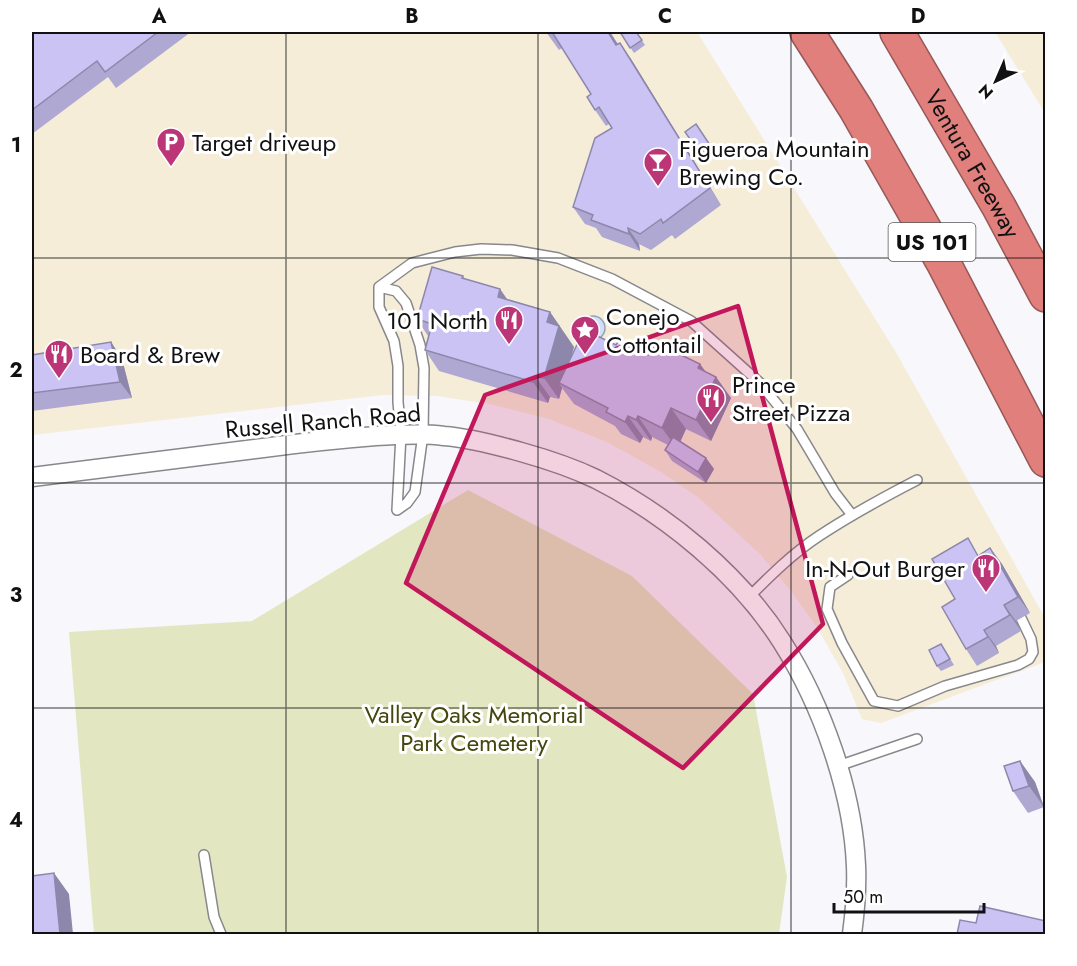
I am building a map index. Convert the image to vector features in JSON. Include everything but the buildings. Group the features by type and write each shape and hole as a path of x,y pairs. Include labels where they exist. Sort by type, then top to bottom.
{"highway":[{"name":"US 101","path":"807,32 856,109 943,262 1046,460"},
{"name":"Ventura Freeway","path":"897,32 999,207 1046,295"}],"street":[{"name":"Russell Ranch Road","path":"32,477 330,440 423,434 490,444 541,458 594,478 648,508 699,548 725,572 782,642 804,682 825,729 838,766 850,819 856,866 855,914 852,934"}],"lane":[{"path":"379,286 412,263 455,252 481,249 512,250 558,258 612,279 691,321 760,383 797,429 835,493 852,515"},
{"path":"379,286 396,291 406,303 420,345 424,368 423,434 415,492 407,503 397,510 401,435 398,366 394,341 379,307 379,286"},
{"path":"748,598 772,574 817,537 917,480"},
{"path":"848,575 830,587 827,609 842,643 874,700 898,706 945,686 1018,665 1029,659 1033,652 1031,639 1020,618"},
{"path":"838,766 917,739"},
{"path":"204,855 214,917 221,934"}],"highlighted area":[{"path":"738,306 823,624 683,768 406,583 485,395"}],"shaded area":[{"path":"32,32 697,32 897,354 1045,618 1045,662 881,723 862,719 843,673 818,629 791,591 760,554 699,498 661,472 607,442 549,419 490,404 437,396 383,395 32,435"},
{"path":"995,32 1045,32 1045,113"}],"green space":[{"name":"Valley Oaks Memorial Park Cemetery","path":"468,490 632,576 753,694 787,877 779,934 94,934 69,632 252,621"}],"water":[{"path":"593,316 601,320 605,328 601,336 593,340 585,336 581,328 585,320"}],"place":[{"name":"Target driveup","path":"171,168"},
{"name":"Figueroa Mountain Brewing Co.","path":"658,188"},
{"name":"101 North","path":"509,346"},
{"name":"Conejo Cottontail","path":"585,356"},
{"name":"Board & Brew","path":"59,380"},
{"name":"Prince Street Pizza","path":"711,424"},
{"name":"In-N-Out Burger","path":"986,594"}]}
